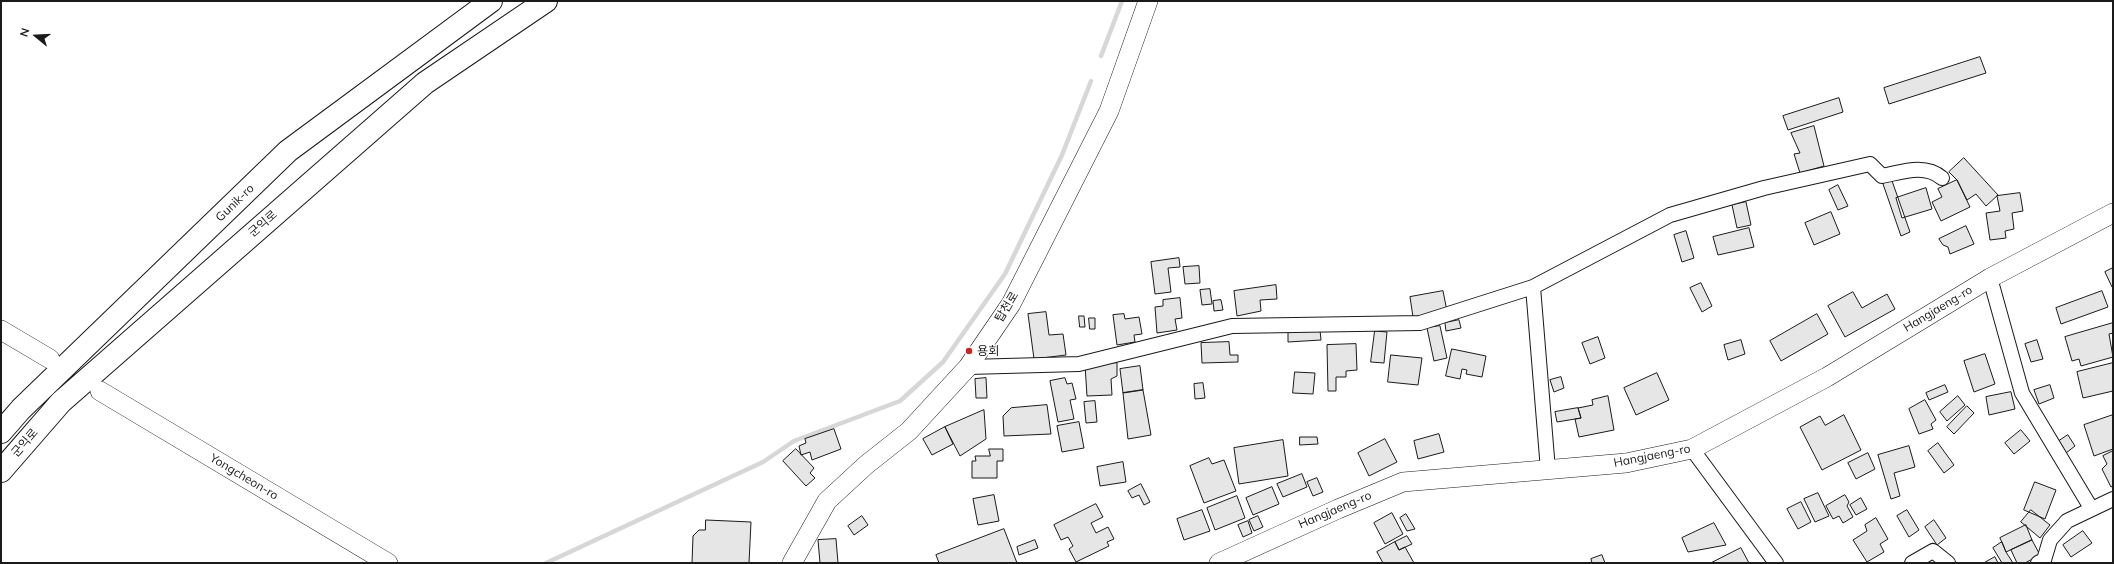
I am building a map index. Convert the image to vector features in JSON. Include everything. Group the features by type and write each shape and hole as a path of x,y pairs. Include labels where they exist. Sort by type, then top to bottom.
{"highway":[{"name":"Gunik-ro","path":"1,432 21,408 288,151 491,1"},
{"name":"군익로","path":"1,471 61,402 425,83 546,1"}],"street":[{"name":"탑천로","path":"792,563 826,501 866,465 909,431 968,367 1011,304 1109,111 1148,1"},
{"path":"968,367 1079,364 1232,326 1420,324 1533,286 1670,215 1764,188 1870,164 1882,176 1917,169 1935,172 1942,178"},
{"name":"Hangjaeng-ro","path":"1219,563 1338,508 1403,482 1626,463 1692,449 1827,377 1990,278 2113,213"},
{"path":"1990,278 2022,393 2092,508"},
{"path":"1533,286 1548,470"},
{"path":"1,330 50,359"},
{"name":"Yongcheon-ro","path":"100,391 388,563"},
{"path":"1692,449 1776,563"},
{"path":"2038,563 2044,560 2050,540 2067,521 2113,499"},
{"path":"1912,563 1933,551 1948,563"}],"building":[{"path":"1980,57 1986,73 1889,104 1884,88"},
{"path":"1839,98 1843,112 1788,130 1783,116"},
{"path":"1814,126 1824,166 1800,173 1794,154 1800,153 1791,133"},
{"path":"1964,158 1998,195 1986,206 1976,194 1967,200 1957,180 1949,172"},
{"path":"1891,178 1910,232 1901,236 1882,181"},
{"path":"1957,180 1970,207 1941,221 1932,202 1942,197 1938,189"},
{"path":"1838,185 1848,206 1838,210 1829,190"},
{"path":"1926,188 1932,209 1902,218 1896,198"},
{"path":"2020,193 2023,211 2012,213 2014,229 2005,231 2006,238 1990,240 1986,213 2000,211 1997,196"},
{"path":"1746,202 1751,225 1737,228 1732,205"},
{"path":"1831,212 1840,234 1814,245 1805,223"},
{"path":"1966,226 1974,244 1950,254 1948,247 1943,245 1939,239"},
{"path":"1749,228 1754,247 1718,255 1713,237"},
{"path":"1686,231 1694,258 1682,262 1674,235"},
{"path":"1179,258 1180,267 1168,268 1171,292 1155,294 1151,262"},
{"path":"1199,266 1200,283 1185,284 1183,267"},
{"path":"2113,268 2113,286 2112,287 2105,272"},
{"path":"1701,283 1712,306 1702,312 1690,288"},
{"path":"1276,285 1277,299 1260,300 1261,311 1237,316 1234,291"},
{"path":"1210,289 1212,304 1202,305 1200,290"},
{"path":"1443,291 1447,311 1413,317 1410,297"},
{"path":"2102,291 2108,307 2061,324 2056,308"},
{"path":"1853,292 1862,308 1887,294 1895,309 1845,337 1828,306"},
{"path":"1180,298 1182,318 1175,319 1177,330 1157,333 1155,307 1163,306 1163,300"},
{"path":"1221,300 1223,310 1214,311 1213,301"},
{"path":"1046,312 1049,335 1063,334 1066,355 1034,359 1028,314"},
{"path":"1124,314 1125,319 1139,317 1142,334 1134,335 1135,342 1117,345 1113,315"},
{"path":"1817,314 1828,334 1781,361 1770,341"},
{"path":"1079,316 1084,316 1085,327 1080,327"},
{"path":"1089,318 1095,318 1095,329 1090,329"},
{"path":"1459,320 1461,328 1446,331 1445,323"},
{"path":"2113,323 2113,333 2109,334 2113,357 2081,366 2079,359 2072,361 2065,337"},
{"path":"1440,326 1447,358 1434,361 1427,328"},
{"path":"1320,330 1321,340 1288,342 1288,332"},
{"path":"1375,331 1387,332 1384,363 1371,362"},
{"path":"1598,337 1605,358 1590,364 1582,343"},
{"path":"1741,340 1745,354 1728,360 1724,345"},
{"path":"2037,340 2043,359 2031,362 2025,344"},
{"path":"1229,342 1230,355 1238,355 1238,362 1202,363 1201,343"},
{"path":"1356,344 1357,370 1346,371 1346,377 1336,377 1336,391 1328,391 1327,345"},
{"path":"1452,349 1486,356 1482,377 1466,374 1467,370 1462,369 1460,379 1446,376"},
{"path":"1985,354 1995,384 1974,392 1964,361"},
{"path":"1391,355 1422,358 1418,385 1388,382"},
{"path":"1117,363 1117,376 1111,379 1112,395 1087,396 1085,365"},
{"path":"2113,363 2113,391 2083,398 2077,372"},
{"path":"1140,366 1143,390 1123,393 1120,369"},
{"path":"1295,372 1315,373 1313,394 1293,393"},
{"path":"1657,373 1669,400 1636,415 1624,388"},
{"path":"1561,377 1564,388 1554,392 1550,380"},
{"path":"986,378 987,398 976,398 975,379"},
{"path":"1065,378 1067,384 1072,383 1076,399 1070,400 1074,419 1058,422 1050,381"},
{"path":"1203,383 1205,398 1195,399 1194,384"},
{"path":"1945,385 1948,392 1929,400 1926,393"},
{"path":"2050,385 2054,398 2039,404 2034,390"},
{"path":"1143,390 1151,435 1128,439 1123,393"},
{"path":"2011,392 2015,409 1989,415 1986,397"},
{"path":"1608,396 1614,430 1579,437 1575,419 1581,418 1578,408 1593,405 1592,400"},
{"path":"1958,396 1965,405 1947,421 1940,412"},
{"path":"1925,400 1936,420 1931,424 1933,429 1919,434 1909,409"},
{"path":"1095,401 1097,422 1086,423 1084,402"},
{"path":"1047,405 1051,434 1004,436 1003,416 1011,408"},
{"path":"1967,406 1974,413 1954,434 1947,427"},
{"path":"1578,408 1581,418 1557,422 1555,412"},
{"path":"984,410 986,439 960,456 945,427"},
{"path":"1844,415 1861,450 1822,470 1800,427 1820,416 1825,425"},
{"path":"2113,415 2113,449 2094,456 2084,425"},
{"path":"1079,422 1084,448 1062,452 1057,426"},
{"path":"945,427 953,444 932,455 923,439"},
{"path":"834,429 841,449 812,460 810,452 801,455 799,446 806,443 805,439"},
{"path":"2021,430 2030,441 2014,454 2005,443"},
{"path":"1439,434 1444,452 1418,459 1414,441"},
{"path":"2068,435 2075,446 2066,453 2059,441"},
{"path":"1300,437 1317,437 1318,444 1300,445"},
{"path":"1385,439 1397,462 1369,476 1358,453"},
{"path":"1283,440 1288,476 1239,484 1234,448"},
{"path":"1938,443 1954,465 1944,473 1928,451"},
{"path":"1909,446 1915,467 1894,473 1900,496 1891,499 1878,455"},
{"path":"796,449 814,468 810,473 815,478 806,486 783,461"},
{"path":"989,449 1003,449 1003,461 997,461 997,478 972,478 972,461 976,461 975,456 990,456"},
{"path":"2113,451 2113,486 2111,487 2102,469 2107,464 2103,456"},
{"path":"1868,453 1875,469 1856,479 1848,463"},
{"path":"1209,458 1212,464 1224,460 1236,491 1204,503 1190,466"},
{"path":"1123,462 1126,482 1100,486 1097,467"},
{"path":"1302,474 1307,487 1283,497 1277,484"},
{"path":"1317,478 1323,492 1313,496 1307,482"},
{"path":"2035,482 2056,490 2045,519 2024,510"},
{"path":"1141,484 1150,502 1144,505 1139,495 1132,498 1128,491"},
{"path":"1272,487 1279,504 1253,515 1246,498"},
{"path":"1818,493 1829,516 1815,522 1804,499"},
{"path":"994,495 999,521 978,525 973,499"},
{"path":"1845,495 1849,502 1847,506 1853,517 1843,523 1839,516 1833,519 1826,506"},
{"path":"1237,496 1245,518 1215,530 1207,508"},
{"path":"1861,498 1867,509 1856,515 1850,505"},
{"path":"1801,502 1811,522 1798,529 1787,509"},
{"path":"1096,504 1103,517 1091,523 1096,533 1108,527 1114,539 1107,542 1109,546 1076,562 1069,549 1073,546 1068,537 1061,540 1054,525"},
{"path":"1202,510 1210,531 1184,540 1177,519"},
{"path":"1907,510 1919,530 1909,537 1897,516"},
{"path":"2031,510 2050,525 2040,538 2021,522"},
{"path":"1392,513 1403,534 1385,544 1374,523"},
{"path":"1406,514 1415,529 1407,531 1400,518"},
{"path":"862,516 868,525 854,535 848,526"},
{"path":"1258,516 1263,527 1254,531 1249,520"},
{"path":"1876,518 1888,539 1880,544 1884,552 1867,562 1853,540 1867,531 1865,525"},
{"path":"706,520 751,522 749,563 692,563 693,536 699,530 705,530"},
{"path":"1934,520 1946,538 1937,545 1925,527"},
{"path":"1248,521 1252,533 1243,537 1238,525"},
{"path":"1714,523 1726,545 1688,552 1682,538"},
{"path":"2026,525 2032,540 2006,552 2000,538"},
{"path":"1004,529 1017,563 939,563 936,555"},
{"path":"2083,531 2092,543 2071,557 2063,545"},
{"path":"1407,536 1412,544 1399,550 1395,542"},
{"path":"836,539 838,563 820,563 818,540"},
{"path":"1035,540 1038,548 1019,555 1017,547"},
{"path":"2032,540 2040,555 2025,563 2017,563 2011,550"},
{"path":"1395,542 1399,550 1405,547 1414,563 1383,563 1377,552"},
{"path":"2002,542 2013,563 2002,563 1993,548"},
{"path":"1741,548 1749,563 1711,563"},
{"path":"1602,555 1605,563 1592,563 1591,559"},
{"path":"1995,557 1998,563 1984,563"}],"waterway":[{"path":"1101,56 1122,1"},
{"path":"546,563 763,462 794,441 900,401 943,362 1005,274 1062,155 1091,81"}],"place":[{"name":"용회","path":"969,351"}]}
